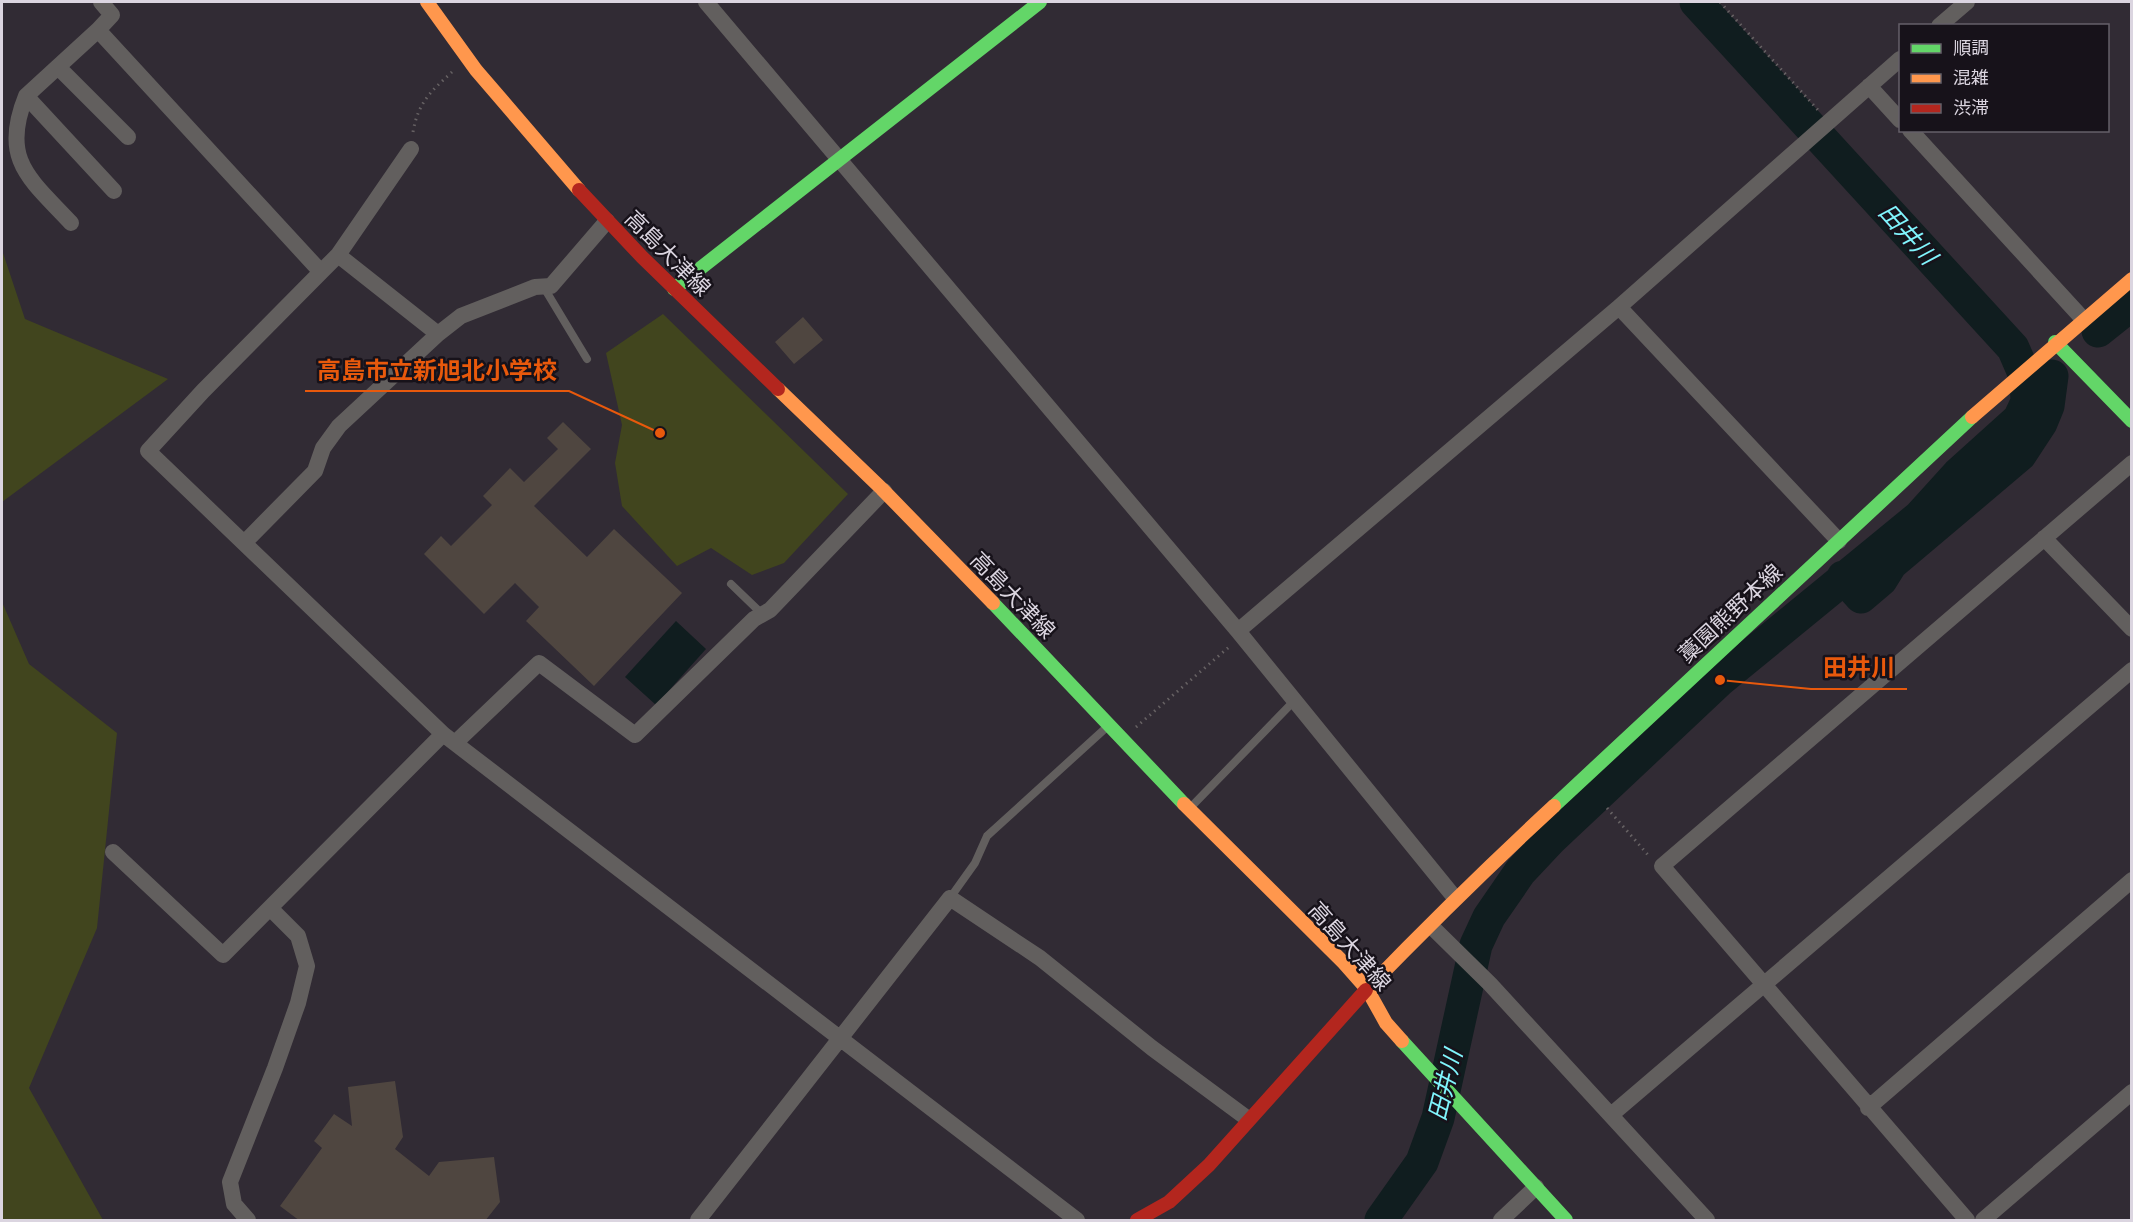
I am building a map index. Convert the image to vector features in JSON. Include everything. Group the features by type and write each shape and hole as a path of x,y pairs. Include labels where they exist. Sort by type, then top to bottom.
{"main road":[{"name":"高島大津線","path":"427,2 467,57 564,175 674,289 884,491 1121,740 1367,989 1386,1023 1454,1095 1566,1221"},
{"path":"674,289 1040,2"},
{"name":"藁園熊野本線","path":"1137,1221 1169,1202 1209,1166 1248,1119 1367,989 1431,926 1455,898 2011,381 2132,279"},
{"path":"2055,342 2132,421"}],"street":[{"path":"71,223 15,164 10,147 18,111 26,96 112,15 101,2"},
{"path":"706,2 840,157 1238,631 1455,898"},
{"path":"1942,24 1967,2"},
{"path":"98,30 321,272"},
{"path":"1238,631 1619,307 1899,60"},
{"path":"58,67 128,137"},
{"path":"1869,86 1899,119"},
{"path":"26,96 114,191"},
{"path":"1912,132 2083,319"},
{"path":"411,149 338,255 203,391 148,451 449,739 1077,1221"},
{"path":"245,542 315,471 323,448 339,426 438,334 461,316 535,287 552,286 608,221"},
{"path":"338,255 438,334"},
{"path":"1619,307 1839,541"},
{"path":"1967,1221 1662,866 2132,463"},
{"path":"113,852 223,955 449,739 538,663 635,735 754,619 770,610 884,491"},
{"path":"2044,538 2132,628"},
{"path":"1611,1115 2132,670"},
{"path":"1868,1108 2132,880"},
{"path":"698,1221 950,898 1040,958 1152,1048 1248,1119"},
{"path":"248,1221 234,1204 230,1182 275,1068 298,1003 307,966 298,936 270,908"},
{"path":"1431,926 1490,984 1707,1221"},
{"path":"1983,1221 2132,1092"},
{"path":"1502,1221 1536,1186"}],"lane":[{"path":"543,286 587,359"},
{"path":"731,584 762,614"},
{"path":"1189,809 1295,700"},
{"path":"950,898 975,863 987,836 1108,726"}],"path":[{"path":"1720,2 1830,121"},
{"path":"411,149 416,112 430,92 467,57"},
{"path":"1121,740 1238,640 1238,631"},
{"path":"1607,808 1662,866"}],"green space":[{"path":"2,250 25,319 168,379 2,502"},
{"path":"663,314 848,494 784,563 752,575 711,548 677,566 622,506 615,463 622,425 606,353"},
{"path":"2,602 29,664 117,733 97,928 29,1088 103,1220 2,1220"}],"shaded area":[{"path":"676,621 706,649 656,705 625,677"}],"building":[{"path":"803,317 823,340 794,364 775,342"},
{"path":"563,422 591,449 534,506 587,557 614,529 682,593 594,686 526,621 539,607 515,583 484,614 424,554 441,536 451,546 492,505 483,496 510,468 524,482 558,449 547,438"},
{"path":"395,1081 403,1137 395,1149 429,1176 439,1162 494,1157 500,1202 485,1221 300,1221 280,1206 322,1148 314,1141 334,1114 352,1126 348,1087"}],"waterway":[{"name":"田井川","path":"1381,1220 1422,1162 1438,1118 1476,945 1489,917 1520,872 1551,839 1720,680 1919,517 1958,474 2019,419 2027,402 2026,378 2013,348 1696,2"},
{"path":"2098,331 2132,304"},
{"path":"1843,577 1861,597 1881,580 1891,564 2020,455 2041,423 2048,406 2052,376"}],"traffic: fast":[{"path":"674,289 1040,2"},
{"path":"2055,342 2132,421"},
{"path":"1554,806 1972,417"},
{"path":"993,603 1184,804"},
{"path":"1402,1041 1566,1220"}],"traffic: slow":[{"path":"427,2 476,70 579,190"},
{"path":"1972,417 2132,279"},
{"path":"778,389 882,489 993,603"},
{"path":"1184,804 1344,963 1367,989 1386,1023 1402,1041"},
{"path":"1366,990 1458,897 1554,806"}],"traffic: jam":[{"path":"579,190 642,257 778,389"},
{"path":"1137,1220 1169,1202 1209,1165 1366,990"}],"place":[{"name":"高島市立新旭北小学校","path":"660,433"},
{"name":"田井川","path":"1720,680"}]}
